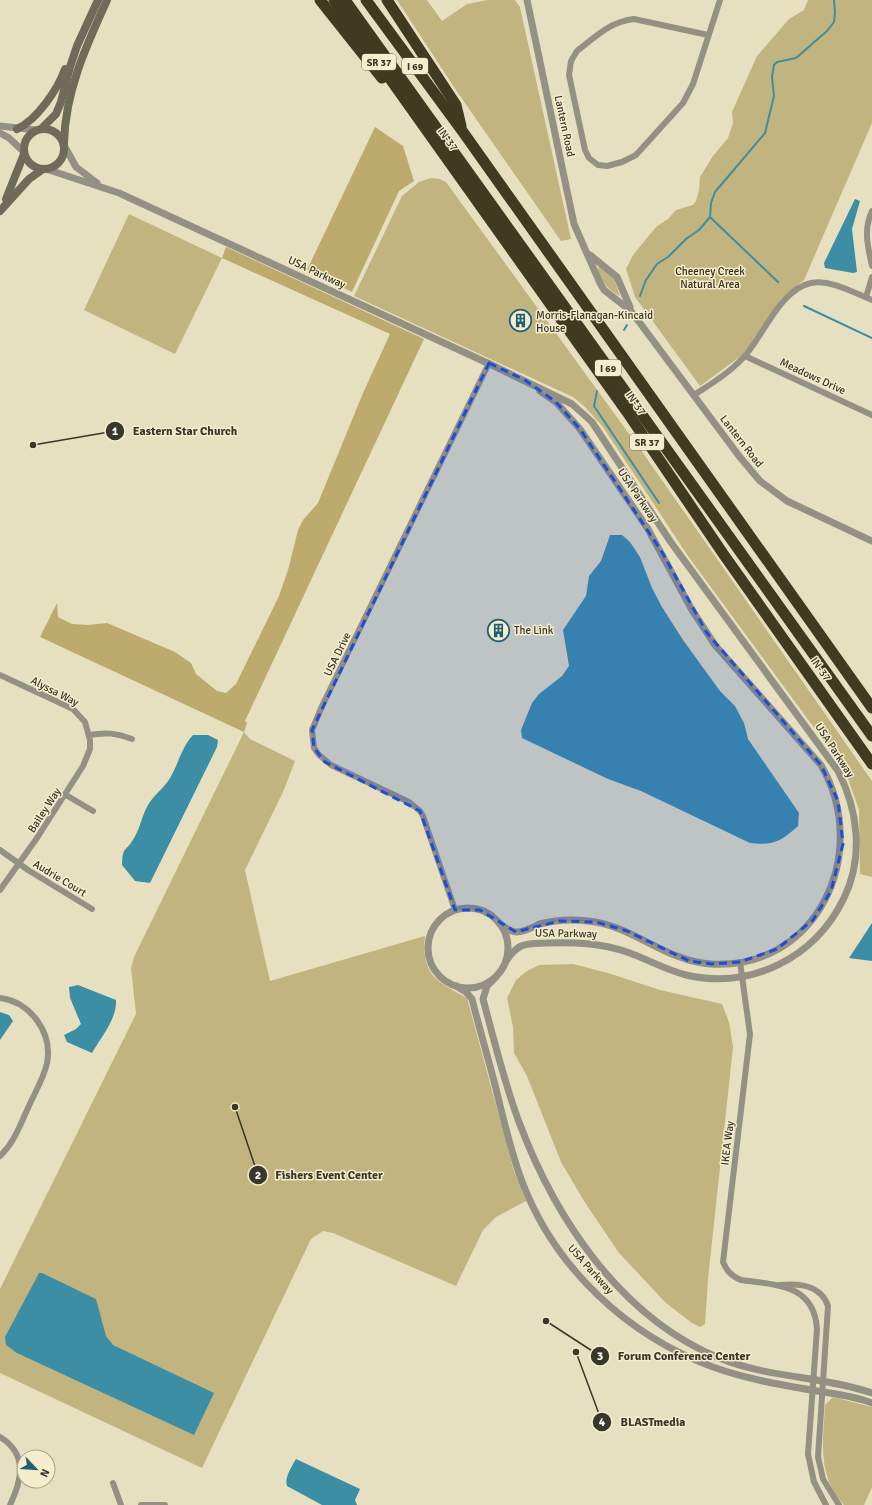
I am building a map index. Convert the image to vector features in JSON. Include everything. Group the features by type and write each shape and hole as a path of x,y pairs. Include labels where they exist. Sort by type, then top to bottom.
{"highway":[{"path":"320,0 421,125"},
{"name":"IN-37","path":"334,0 400,92 421,125 619,401 724,555 872,764"},
{"name":"I 69","path":"344,0 872,736"},
{"name":"I 69","path":"366,0 463,132 872,708"},
{"path":"387,0 456,105 463,132"},
{"path":"852,680 872,705"}],"main road":[{"path":"2,209 29,178 44,169 55,166 60,161 63,155 64,122 79,65 107,0"},
{"path":"2,209 24,153 27,138 56,114 61,102 77,46 96,1"},
{"path":"17,128 27,123 54,92 62,76 69,54 77,46"},
{"path":"39,129 55,132 64,144"},
{"path":"24,153 30,163 44,169"}],"street":[{"name":"Lantern Road","path":"527,0 574,224 602,287 631,311 739,456 768,488 792,504 872,541"},
{"path":"708,35 654,23 630,20 610,26 577,51 573,56 570,66 571,92 583,144 589,158 596,164 607,166 636,155 672,118 690,92 720,0"},
{"path":"0,126 39,129"},
{"path":"0,133 9,138 24,153"},
{"name":"USA Parkway","path":"64,144 76,167 98,184"},
{"name":"USA Parkway","path":"44,169 98,184 489,363 572,404 592,422 670,541 828,756 848,790 856,829 856,853 850,882 837,911 824,930 805,949 787,961 769,970 742,977 713,979 687,975 620,950 584,942 527,944 516,948 496,977 487,986 483,999 518,1121 532,1154 558,1204 599,1265 630,1300 647,1315 695,1347 718,1358 748,1368 872,1393"},
{"path":"872,211 866,229 872,266"},
{"name":"Lantern Road","path":"588,254 617,277 631,311"},
{"path":"694,395 730,370 745,356 785,299 800,287 811,283 826,283 869,298 872,277"},
{"name":"Meadows Drive","path":"745,356 872,415"},
{"name":"USA Drive","path":"455,910 428,828 420,810 409,802 325,762 314,748 312,730 322,706 489,363"},
{"name":"USA Parkway","path":"500,924 516,932 559,921 596,922 627,932 670,954 689,961 711,964 740,962 769,953 789,941 807,926 826,902 838,874 842,853 843,824 835,793 828,776 814,756 720,651 707,633 658,546 580,429 556,402 525,380"},
{"name":"Alyssa Way","path":"0,675 73,709 84,722 89,735"},
{"path":"89,735 108,732 132,739"},
{"name":"Bailey Way","path":"0,890 66,795 88,757 90,749 89,735"},
{"path":"66,795 93,811"},
{"name":"Audrie Court","path":"0,850 19,864 92,909"},
{"name":"USA Parkway","path":"506,961 508,942 500,924 495,918 480,910 463,908 455,910 443,917 434,928 428,949 431,963 438,975 466,992 472,999 508,1138 523,1185 549,1236 581,1278 602,1299 631,1323 680,1353 732,1373 851,1397 872,1403"},
{"name":"IKEA Way","path":"740,962 750,1034 722,1262 730,1274 741,1280 778,1286 806,1286 820,1293 826,1299 829,1313 817,1450 819,1466 826,1488 839,1505"},
{"name":"USA Parkway","path":"456,986 474,988 486,984 496,977"},
{"path":"0,998 19,1004 26,1008 38,1021 45,1036 48,1055 44,1073 14,1137 0,1156"},
{"name":"IKEA Way","path":"778,1286 802,1295 814,1310 816,1330 812,1380 809,1459 814,1482 826,1505"},
{"path":"0,1437 11,1446 16,1454 20,1468 20,1483 10,1505"},
{"path":"113,1483 121,1505"},
{"path":"141,1505 165,1505"}],"highlighted area":[{"path":"489,363 525,380 556,402 580,429 662,552 707,633 821,765 838,801 843,844 831,891 813,920 777,949 740,962 711,964 689,961 627,931 596,922 559,921 516,932 480,910 455,910 420,811 325,762 314,748 312,730"}],"green space":[{"path":"397,0 427,0 442,21 467,4 488,0 515,0 520,7 571,239 561,241 458,93"},
{"name":"Cheeney Creek Natural Area","path":"808,0 872,0 872,123 804,280 781,299 755,339 741,356 700,386 635,297 626,269 633,255 656,227 668,219 676,210 693,205 696,201 700,177 713,156 728,138 733,123 732,112 757,56 789,19 804,10"},
{"path":"431,178 440,179 446,182 643,453 872,781 872,877 860,874 859,810 845,770 688,556 603,427 585,407 573,397 354,296 402,196 419,182"},
{"path":"129,214 222,258 175,354 84,310"},
{"path":"598,266 614,279 620,296 612,291 602,280 598,271"},
{"path":"244,732 250,739 295,761 283,792 245,870 270,981 425,936 424,949 426,960 433,976 447,987 467,998 513,1168 526,1201 496,1217 483,1230 456,1286 333,1233 323,1231 311,1239 202,1468 0,1373 0,1289 136,1014 131,968 134,957"},
{"path":"573,964 608,973 660,990 722,1004 729,1022 733,1047 708,1279 705,1324 700,1327 692,1323 666,1303 619,1253 584,1201 561,1162 527,1076 514,1053 513,1027 507,998 516,980 527,971 539,965"},
{"path":"833,1397 872,1407 872,1487 864,1505 844,1505 835,1494 829,1482 824,1458 823,1432 825,1405"}],"shaded area":[{"path":"375,127 403,146 414,181 399,191 352,292 307,270"},
{"path":"226,247 424,339 245,721 247,723 244,732 40,637 57,603 58,617 72,624 88,625 107,623 175,652 191,663 196,674 217,691 226,693 236,684 279,596 288,570 298,530 303,520 318,503 363,393 390,334 222,258"}],"water":[{"path":"855,199 860,201 852,229 857,272 853,273 825,268 824,263"},
{"path":"610,535 622,535 630,542 640,557 652,588 662,607 683,640 720,691 735,706 744,723 748,739 799,813 798,826 782,839 765,844 750,843 641,791 608,779 522,738 521,730 532,703 539,694 562,676 569,666 563,630 586,596 589,576 601,561"},
{"path":"193,735 208,735 218,740 217,747 150,883 135,881 122,865 124,851 136,834 147,806 168,781 183,750"},
{"path":"872,923 872,961 849,958"},
{"path":"78,985 116,1000 116,1007 111,1021 92,1053 67,1042 64,1035 76,1029 81,1024 70,998 69,987"},
{"path":"0,1012 9,1015 13,1021 0,1040"},
{"path":"39,1273 42,1273 96,1299 106,1336 113,1345 214,1393 194,1435 17,1353 6,1345 5,1337"},
{"path":"296,1459 360,1489 355,1500 357,1505 322,1505 287,1486 287,1476"}],"waterway":[{"path":"640,296 646,280 657,264 668,257 686,239 699,230 710,217 711,203 715,192 765,133 774,96 772,77 774,65 777,62 796,58 827,31 834,22 834,0"},
{"path":"710,217 778,282"},
{"path":"804,306 872,338"},
{"path":"624,330 627,325"},
{"path":"597,391 594,406 659,503"}],"place":[{"name":"Morris-Flanagan-Kincaid House","path":"520,321"},
{"name":"Eastern Star Church","path":"33,445"},
{"name":"The Link","path":"498,630"},
{"name":"Fishers Event Center","path":"235,1107"},
{"name":"Forum Conference Center","path":"546,1321"},
{"name":"BLASTmedia","path":"576,1352"}]}
